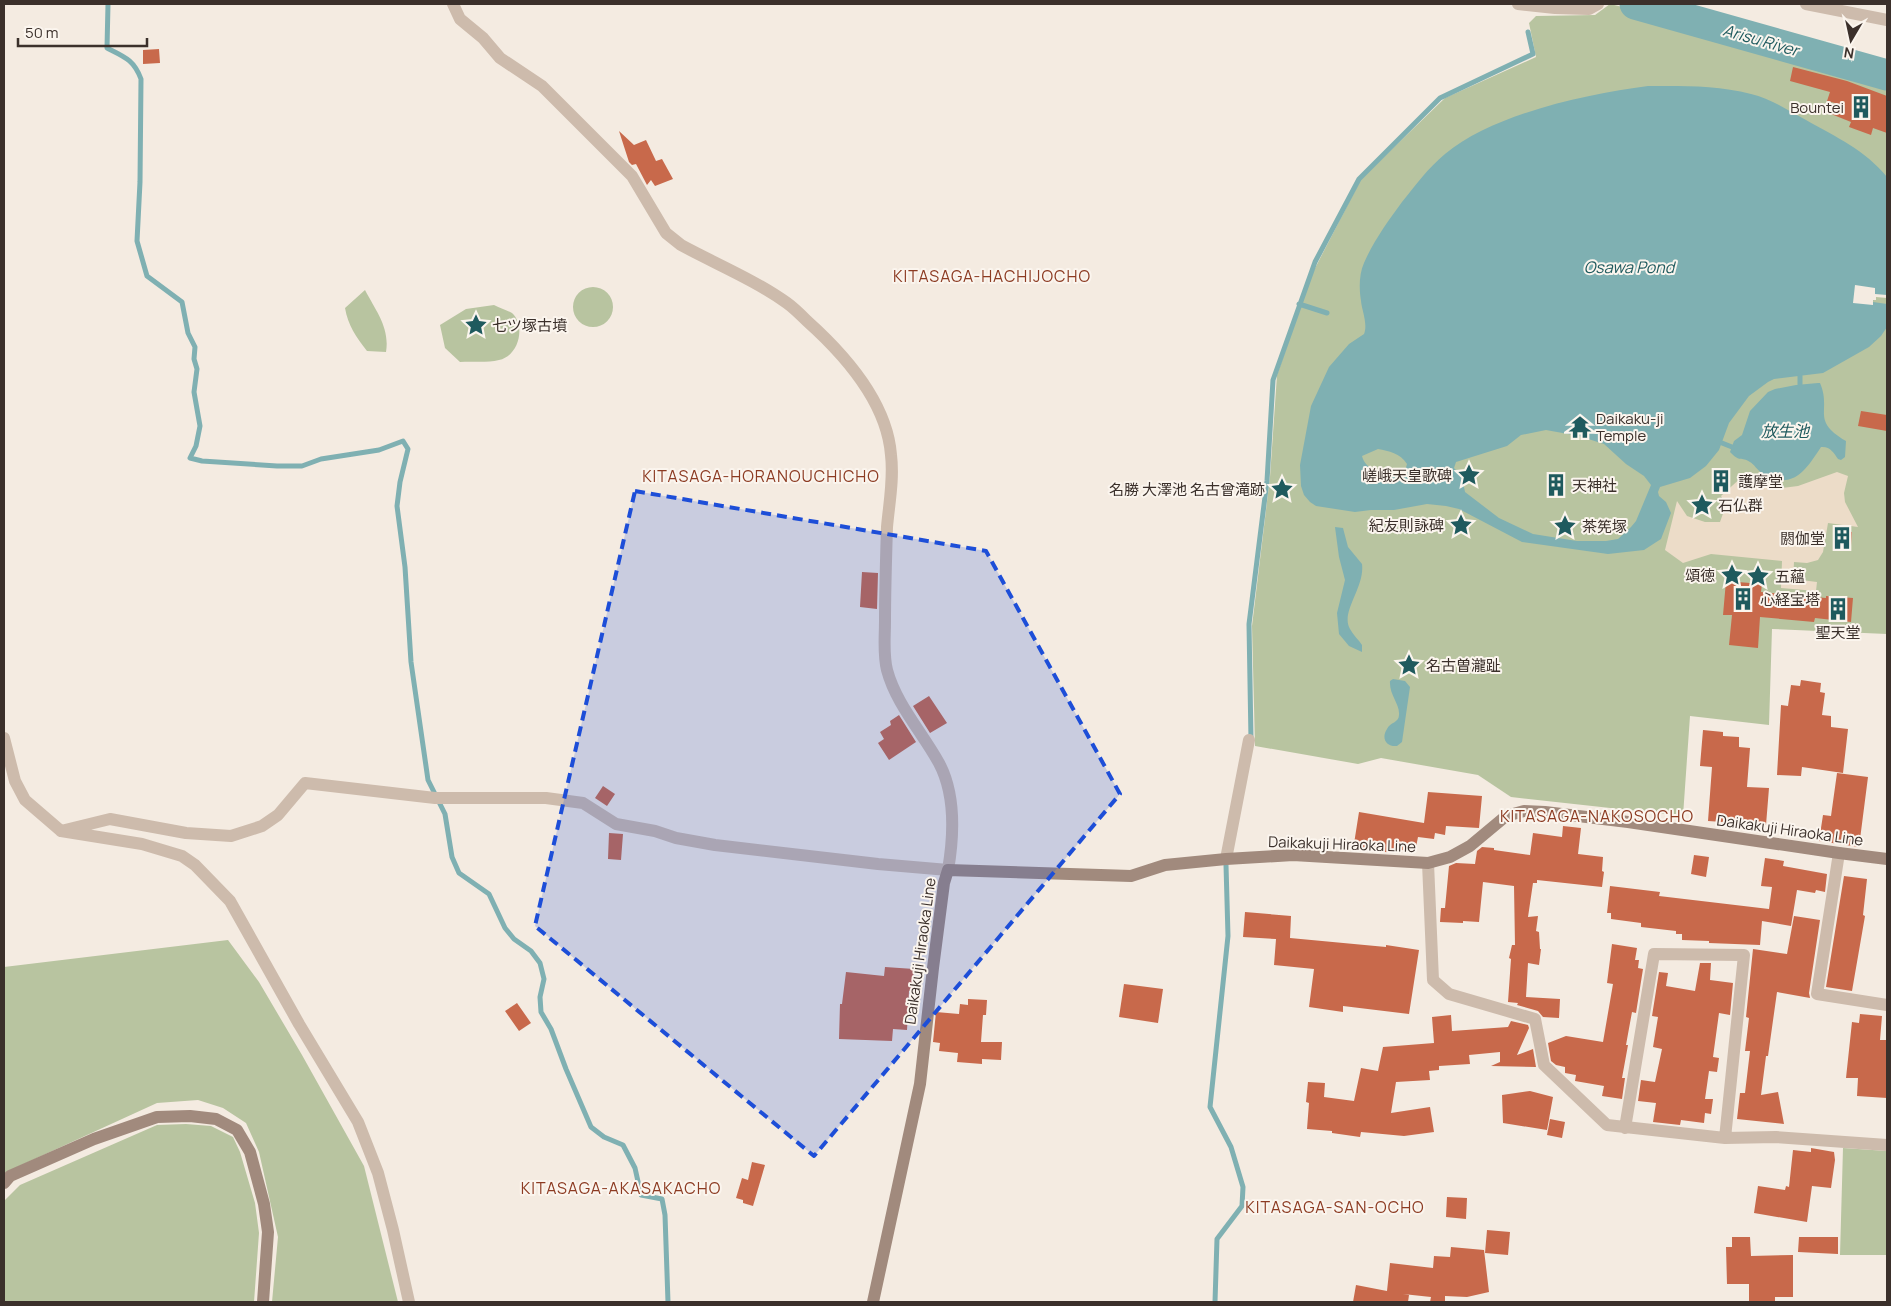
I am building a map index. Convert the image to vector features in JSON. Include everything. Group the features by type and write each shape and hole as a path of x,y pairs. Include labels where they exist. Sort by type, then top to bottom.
{"main road":[{"name":"Daikakuji Hiraoka Line","path":"873,1302 920,1084 944,883 948,870 1131,876 1165,865 1293,855 1428,864 1450,857 1470,846 1506,816 1524,811 1628,822 1839,854 1887,859"},
{"path":"4,1183 10,1176 94,1139 158,1117 190,1116 216,1119 237,1130 250,1152 264,1204 268,1232 262,1302"}],"street":[{"path":"61,831 110,819 186,832 231,836 262,826 278,815 305,783 435,798 546,798 583,803 616,824 655,831 676,838 715,845 878,864 948,870 951,853 951,797 939,764 896,691 888,671 885,653 885,566 892,456 881,415 850,365 825,337 788,304 681,245 666,233 632,176 542,86 500,58 482,38 460,19 453,4"},
{"path":"1518,4 1589,10 1598,4"},
{"path":"1806,4 1887,20"},
{"path":"4,738 15,781 25,800 61,831 142,844 182,856 195,864 230,901 299,1024 358,1122 378,1173 409,1302"},
{"path":"1226,859 1249,740"},
{"path":"1839,854 1817,994 1887,1005"},
{"path":"1428,864 1433,980 1449,994 1535,1019 1544,1065 1607,1125 1725,1138 1776,1137 1887,1144"},
{"path":"1625,1128 1654,954 1744,955 1725,1138"}],"highlighted area":[{"path":"635,491 986,551 1120,794 814,1156 535,926"}],"green space":[{"name":"Daikaku-ji Temple","path":"1610,4 1681,21 1887,80 1887,634 1772,629 1769,725 1690,716 1683,816 1511,797 1478,775 1381,758 1358,764 1255,746 1252,626 1270,477 1277,375 1311,276 1361,179 1445,98 1536,57 1529,23 1536,16 1595,15"},
{"path":"593,287 607,293 613,307 607,321 593,327 579,321 573,307 579,293"},
{"path":"365,290 384,327 387,343 386,352 367,351 356,336 348,320 345,308"},
{"path":"494,305 512,313 516,319 519,325 519,333 516,347 506,357 499,360 460,362 445,348 440,325 466,309"},
{"path":"228,940 259,982 364,1166 398,1302 272,1302 278,1237 259,1152 246,1123 223,1108 198,1100 157,1103 4,1173 4,967"},
{"path":"186,1124 211,1126 233,1137 240,1152 255,1203 259,1233 254,1302 4,1302 4,1201 20,1185 157,1125"},
{"path":"1843,1148 1887,1151 1887,1255 1840,1255"}],"shaded area":[{"path":"1837,472 1848,476 1844,493 1845,502 1858,527 1828,523 1823,552 1818,560 1807,563 1794,562 1793,579 1817,582 1816,591 1781,588 1782,561 1711,554 1683,563 1665,550 1677,501 1687,516 1705,522 1720,522 1726,505 1721,496 1744,475 1762,483 1782,488 1798,486"}],"water":[{"name":"Osawa Pond","path":"1648,86 1700,87 1738,91 1765,98 1839,138 1878,167 1887,177 1887,296 1874,295 1873,302 1887,304 1887,327 1881,336 1869,347 1823,373 1774,379 1749,396 1729,423 1719,450 1706,466 1690,478 1660,487 1659,496 1666,502 1671,513 1661,539 1644,550 1608,554 1522,542 1459,509 1446,506 1427,504 1394,510 1355,512 1316,506 1310,502 1304,495 1301,486 1300,465 1311,406 1329,367 1349,344 1364,334 1365,322 1360,296 1362,267 1376,239 1402,202 1439,159 1465,140 1488,128 1514,117 1569,100","holes":["1546,430 1579,436 1604,444 1626,464 1644,476 1651,485 1636,521 1618,539 1577,541 1533,534 1499,518 1465,492 1462,477 1454,468 1456,462 1507,446 1521,435","1378,449 1401,457 1407,464 1404,470 1399,474 1384,475 1370,468 1362,456"]},
{"name":"放生池","path":"1820,383 1823,393 1825,421 1835,434 1846,441 1845,457 1841,460 1838,459 1829,449 1821,447 1810,463 1797,476 1782,480 1762,473 1747,460 1738,458 1730,452 1734,441 1742,435 1750,411 1768,392 1796,385"},
{"path":"1335,527 1343,528 1348,547 1362,564 1360,582 1350,607 1348,622 1351,631 1362,645 1362,652 1349,646 1339,634 1337,613 1345,580 1339,557"},
{"path":"1393,679 1405,681 1410,687 1402,742 1397,746 1387,743 1384,736 1388,727 1399,718 1398,707 1390,686 1390,681"}],"pier":[{"path":"1855,285 1875,288 1875,294 1887,295 1887,298 1876,297 1876,300 1873,300 1873,305 1853,303"}],"building":[{"path":"159,49 160,63 143,64 143,50"},
{"name":"Bountei","path":"1793,67 1847,81 1887,96 1887,133 1873,128 1871,135 1849,127 1851,122 1831,114 1835,103 1827,101 1830,92 1790,81"},
{"path":"619,131 634,145 646,140 656,161 662,159 673,179 655,186 651,180 647,185 636,164 632,165 629,162"},
{"path":"1861,411 1887,415 1887,431 1858,426"},
{"name":"閼伽堂","path":"1834,530 1852,532 1851,546 1833,544"},
{"path":"862,572 878,573 877,609 860,607"},
{"path":"1726,581 1762,584 1761,592 1826,598 1826,596 1853,598 1851,622 1815,618 1814,622 1760,617 1758,648 1729,645 1732,615 1723,615"},
{"path":"1801,680 1821,683 1820,692 1825,693 1822,715 1831,716 1831,727 1848,729 1843,773 1802,767 1801,776 1777,775 1781,705 1788,706 1791,685 1800,686"},
{"path":"929,696 947,723 930,733 913,706"},
{"path":"899,715 916,742 889,760 878,743 884,739 880,732 891,725 890,721"},
{"path":"1703,730 1723,732 1723,736 1739,737 1739,747 1750,748 1747,787 1769,788 1766,825 1708,821 1712,767 1700,766"},
{"path":"1837,773 1868,777 1859,847 1819,841 1823,815 1831,816"},
{"path":"603,786 615,794 607,806 595,798"},
{"path":"1428,792 1482,796 1479,828 1446,826 1445,835 1435,833 1434,839 1418,837 1415,852 1402,850 1402,853 1353,850 1359,812 1424,823"},
{"path":"1563,826 1581,828 1578,854 1603,857 1602,871 1604,872 1602,887 1537,880 1537,883 1533,883 1528,917 1538,916 1536,931 1539,932 1541,949 1539,965 1528,963 1526,997 1560,999 1559,1018 1543,1017 1538,1011 1517,1005 1518,1003 1508,1002 1511,959 1509,958 1512,945 1515,945 1514,886 1483,882 1479,922 1440,922 1441,908 1445,908 1449,866 1456,863 1475,864 1477,851 1482,847 1530,855 1533,833 1562,837"},
{"path":"609,833 623,834 621,860 608,859"},
{"path":"1694,855 1709,857 1706,877 1691,874"},
{"path":"1765,858 1784,861 1783,866 1827,874 1825,892 1816,890 1815,893 1797,890 1791,926 1762,921 1760,945 1682,940 1682,934 1676,934 1676,931 1641,927 1641,923 1611,919 1611,913 1607,913 1610,886 1660,892 1659,896 1769,909 1772,887 1761,886"},
{"path":"1844,876 1867,879 1863,915 1865,916 1852,991 1826,987"},
{"path":"1245,912 1291,916 1290,938 1386,947 1386,945 1419,950 1409,1014 1343,1006 1343,1012 1309,1007 1314,969 1274,965 1276,939 1243,937"},
{"path":"1794,916 1820,920 1809,993 1810,998 1777,992 1761,1095 1778,1092 1784,1124 1737,1119 1740,1093 1745,1093 1750,1051 1745,1051 1749,1018 1746,1017 1753,949 1787,954"},
{"path":"1612,944 1637,948 1635,960 1639,960 1638,968 1643,969 1636,1013 1632,1012 1626,1045 1628,1045 1622,1078 1625,1078 1622,1099 1602,1096 1604,1086 1575,1081 1576,1075 1565,1073 1565,1067 1556,1065 1551,1061 1548,1043 1566,1036 1603,1042 1613,984 1607,983"},
{"path":"1700,963 1711,963 1710,980 1733,983 1730,1015 1719,1013 1713,1057 1719,1058 1717,1072 1709,1071 1705,1099 1713,1099 1711,1114 1705,1113 1704,1123 1681,1120 1680,1125 1653,1122 1656,1103 1638,1101 1641,1080 1655,1082 1662,1049 1653,1047 1658,1017 1652,1016 1659,972 1668,973 1666,986 1695,991"},
{"path":"885,967 914,969 912,991 909,991 907,1030 893,1029 892,1041 839,1039 840,1004 842,1004 846,972 884,976"},
{"path":"1124,984 1163,989 1158,1023 1119,1017"},
{"path":"968,999 987,1000 986,1015 983,1015 981,1042 1002,1042 1001,1060 982,1059 982,1064 957,1062 958,1053 939,1051 940,1043 933,1042 936,1012 959,1014 960,1004 968,1005"},
{"path":"517,1003 531,1023 519,1031 505,1011"},
{"path":"1860,1014 1882,1016 1880,1040 1887,1040 1887,1098 1857,1096 1858,1078 1846,1078 1852,1022 1859,1023"},
{"path":"1451,1015 1452,1031 1508,1027 1511,1021 1528,1025 1529,1028 1517,1055 1533,1049 1536,1067 1491,1066 1500,1062 1500,1052 1469,1055 1470,1064 1439,1066 1439,1070 1429,1071 1430,1080 1396,1082 1391,1113 1430,1107 1434,1132 1404,1136 1361,1132 1360,1137 1332,1133 1332,1131 1307,1129 1309,1103 1306,1102 1308,1082 1325,1083 1324,1097 1354,1101 1361,1068 1378,1071 1383,1047 1434,1043 1432,1017"},
{"path":"1530,1091 1553,1097 1547,1130 1503,1123 1502,1095"},
{"path":"1550,1119 1565,1122 1562,1138 1547,1135"},
{"path":"1811,1148 1834,1152 1835,1160 1831,1188 1812,1186 1807,1222 1754,1213 1758,1186 1785,1190 1786,1186 1789,1187 1793,1150 1811,1152"},
{"path":"752,1162 765,1165 753,1206 743,1203 743,1200 736,1198 742,1178 748,1180"},
{"path":"1447,1197 1467,1198 1466,1219 1446,1217"},
{"path":"1487,1230 1510,1232 1508,1255 1485,1253"},
{"path":"1732,1237 1750,1237 1751,1256 1793,1255 1793,1297 1775,1297 1775,1302 1749,1302 1749,1284 1727,1284 1726,1247 1732,1247"},
{"path":"1799,1237 1838,1237 1838,1254 1798,1252"},
{"path":"1451,1247 1484,1250 1489,1292 1467,1297 1445,1296 1445,1302 1430,1302 1431,1297 1403,1294 1409,1295 1408,1302 1353,1302 1356,1285 1387,1291 1390,1263 1433,1268 1434,1256 1450,1257"}],"waterway":[{"path":"108,4 107,48 132,63 141,79 140,182 137,241 147,276 182,302 188,333 195,347 194,359 197,369 194,392 200,426 196,446 190,458 202,461 302,466 321,459 379,450 403,441 408,449 400,482 397,506 405,567 411,662 428,780 445,814 452,857 459,873 489,894 505,928 514,939 531,951 540,963 544,979 540,997 541,1012 551,1029 591,1127 604,1137 623,1145 635,1168 641,1195 662,1199 665,1215 668,1302"},
{"name":"Arisu River","path":"1635,4 1887,75"},
{"path":"1251,740 1249,624 1267,481 1273,380 1315,262 1359,179 1440,98 1533,54 1528,32"},
{"path":"1299,304 1327,313"},
{"path":"1800,376 1800,384"},
{"path":"1722,443 1732,447"},
{"path":"1215,1302 1217,1239 1242,1206 1243,1187 1231,1147 1210,1107 1228,936 1226,865"}],"place":[{"name":"Bountei","path":"1861,107"},
{"name":"七ツ塚古墳","path":"476,325"},
{"name":"Daikaku-ji Temple","path":"1580,427"},
{"name":"嵯峨天皇歌碑","path":"1469,475"},
{"name":"護摩堂","path":"1721,481"},
{"name":"天神社","path":"1556,485"},
{"name":"名勝 大澤池 名古曾滝跡","path":"1282,489"},
{"name":"石仏群","path":"1702,505"},
{"name":"紀友則詠碑","path":"1461,525"},
{"name":"茶筅塚","path":"1565,526"},
{"name":"閼伽堂","path":"1842,538"},
{"name":"頌徳","path":"1732,575"},
{"name":"五蘊","path":"1758,576"},
{"name":"心経宝塔","path":"1743,599"},
{"name":"聖天堂","path":"1838,609"},
{"name":"名古曽瀧趾","path":"1409,665"}],"district":[{"name":"KITASAGA-HACHIJOCHO","path":"992,276"},
{"name":"KITASAGA-HORANOUCHICHO","path":"761,476"},
{"name":"KITASAGA-NAKOSOCHO","path":"1597,816"},
{"name":"KITASAGA-AKASAKACHO","path":"621,1188"},
{"name":"KITASAGA-SAN-OCHO","path":"1335,1207"}]}
